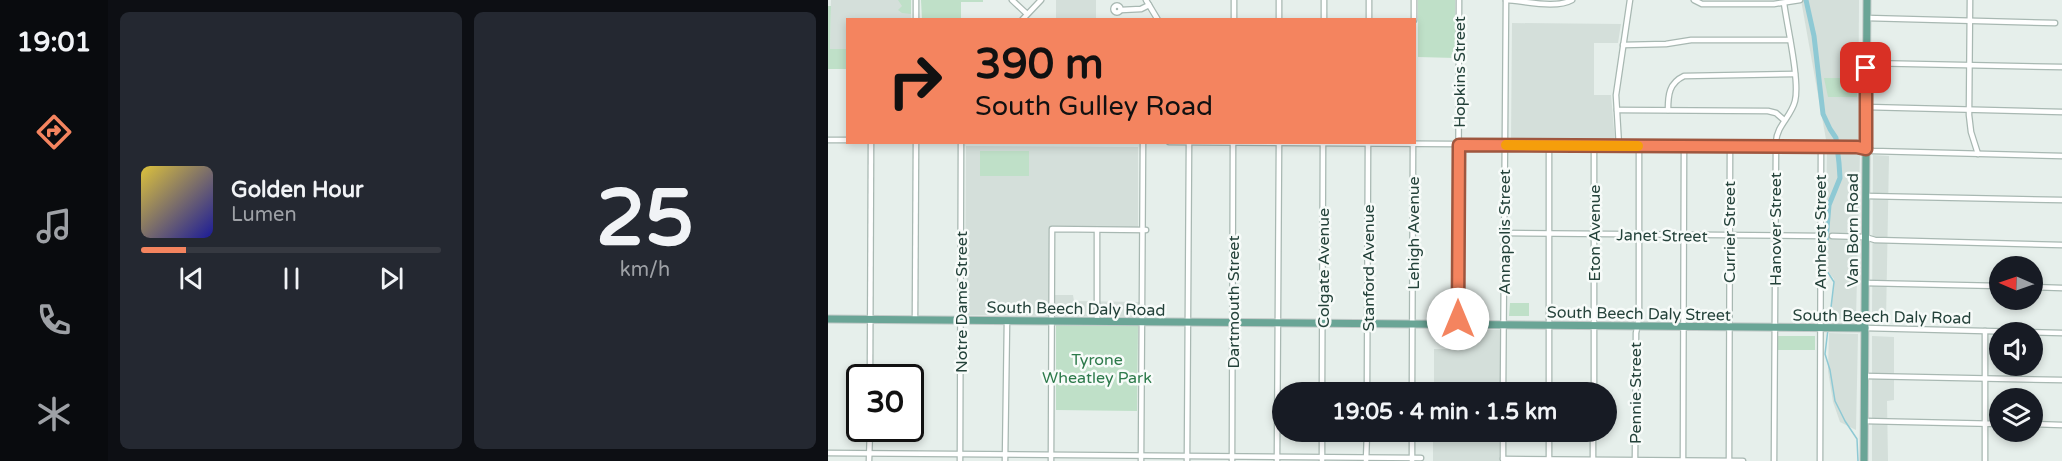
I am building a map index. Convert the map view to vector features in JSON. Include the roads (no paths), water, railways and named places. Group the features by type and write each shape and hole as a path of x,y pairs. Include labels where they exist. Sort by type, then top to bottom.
{"main road":[{"name":"Van Born Road","path":"1864,461 1867,0"},
{"name":"South Beech Daly Road","path":"828,319 1367,324"},
{"path":"1367,324 1504,325"},
{"name":"South Beech Daly Street","path":"1504,325 1774,328"},
{"name":"South Beech Daly Road","path":"1774,328 1865,328"}],"street":[{"path":"916,0 916,18"},
{"path":"1012,0 1027,14"},
{"path":"1024,18 1041,0"},
{"path":"1234,0 1234,18"},
{"path":"1279,0 1279,18"},
{"path":"1324,0 1324,18"},
{"path":"1369,0 1369,18"},
{"path":"1414,0 1414,18"},
{"name":"Hopkins Street","path":"1458,324 1460,0"},
{"path":"1506,0 1547,4 1562,4 1572,0"},
{"name":"Annapolis Street","path":"1503,382 1506,0"},
{"path":"1619,146 1616,95 1630,0"},
{"path":"1694,0 1702,4 1784,3 1800,0"},
{"path":"1970,0 1969,109 1971,132 1977,154"},
{"path":"1121,10 1140,9 1147,3 1157,18"},
{"name":"Hanover Street","path":"1774,461 1776,146 1777,131 1791,111 1796,100 1797,89 1784,3"},
{"path":"1867,18 2055,23"},
{"path":"1623,45 1666,44 1691,40 1790,40"},
{"path":"1866,63 2062,68"},
{"path":"1668,110 1669,92 1676,81 1687,76 1795,74"},
{"path":"1866,107 2062,112"},
{"path":"1617,110 1768,111 1776,113 1784,120"},
{"path":"828,140 846,140"},
{"path":"1416,143 1857,147 1873,151 2062,156"},
{"path":"870,364 871,144"},
{"path":"915,144 915,320"},
{"name":"Notre Dame Street","path":"960,461 961,144"},
{"path":"1141,458 1143,144"},
{"path":"1187,458 1189,144"},
{"name":"Dartmouth Street","path":"1232,458 1233,144"},
{"path":"1277,459 1279,144"},
{"name":"Colgate Avenue","path":"1322,382 1323,144"},
{"name":"Stanford Avenue","path":"1367,382 1368,144"},
{"name":"Lehigh Avenue","path":"1412,382 1413,144"},
{"path":"1549,145 1549,382"},
{"name":"Eton Avenue","path":"1594,146 1594,382"},
{"name":"Pennie Street","path":"1635,460 1639,146"},
{"path":"1683,461 1684,146"},
{"name":"Currier Street","path":"1729,461 1730,146"},
{"name":"Amherst Street","path":"1820,461 1826,328 1820,236 1821,147"},
{"path":"1866,196 2062,200"},
{"path":"1051,458 1052,229 1144,230"},
{"path":"1097,230 1097,321"},
{"name":"Janet Street","path":"1504,233 1820,236"},
{"path":"1832,236 1865,237 1875,240 2062,245"},
{"path":"1865,283 1989,286"},
{"path":"2043,287 2062,288"},
{"path":"1005,461 1007,320"},
{"name":"South Beech Daly Road","path":"1865,328 2062,333"},
{"path":"1985,331 1985,461"},
{"path":"1865,376 2062,380"},
{"path":"1864,421 1989,424"},
{"path":"2043,424 2062,425"},
{"path":"869,442 869,461"},
{"path":"1322,442 1322,459"},
{"path":"1366,459 1367,442"},
{"path":"1412,442 1412,459"},
{"path":"1503,442 1503,460 1743,461"},
{"path":"1549,442 1549,460"},
{"path":"1593,442 1593,460"},
{"path":"828,453 1005,454 1051,458 1421,458"}],"waterway":[{"path":"1806,0 1814,36 1823,114 1836,138 1839,163 1840,178 1829,205 1826,240"},
{"path":"1826,240 1825,268 1834,282 1829,324"},
{"path":"1828,329 1825,354 1835,401 1857,439 1858,461"}],"park label":[{"name":"Tyrone Wheatley Park","path":"1097,368"}]}
